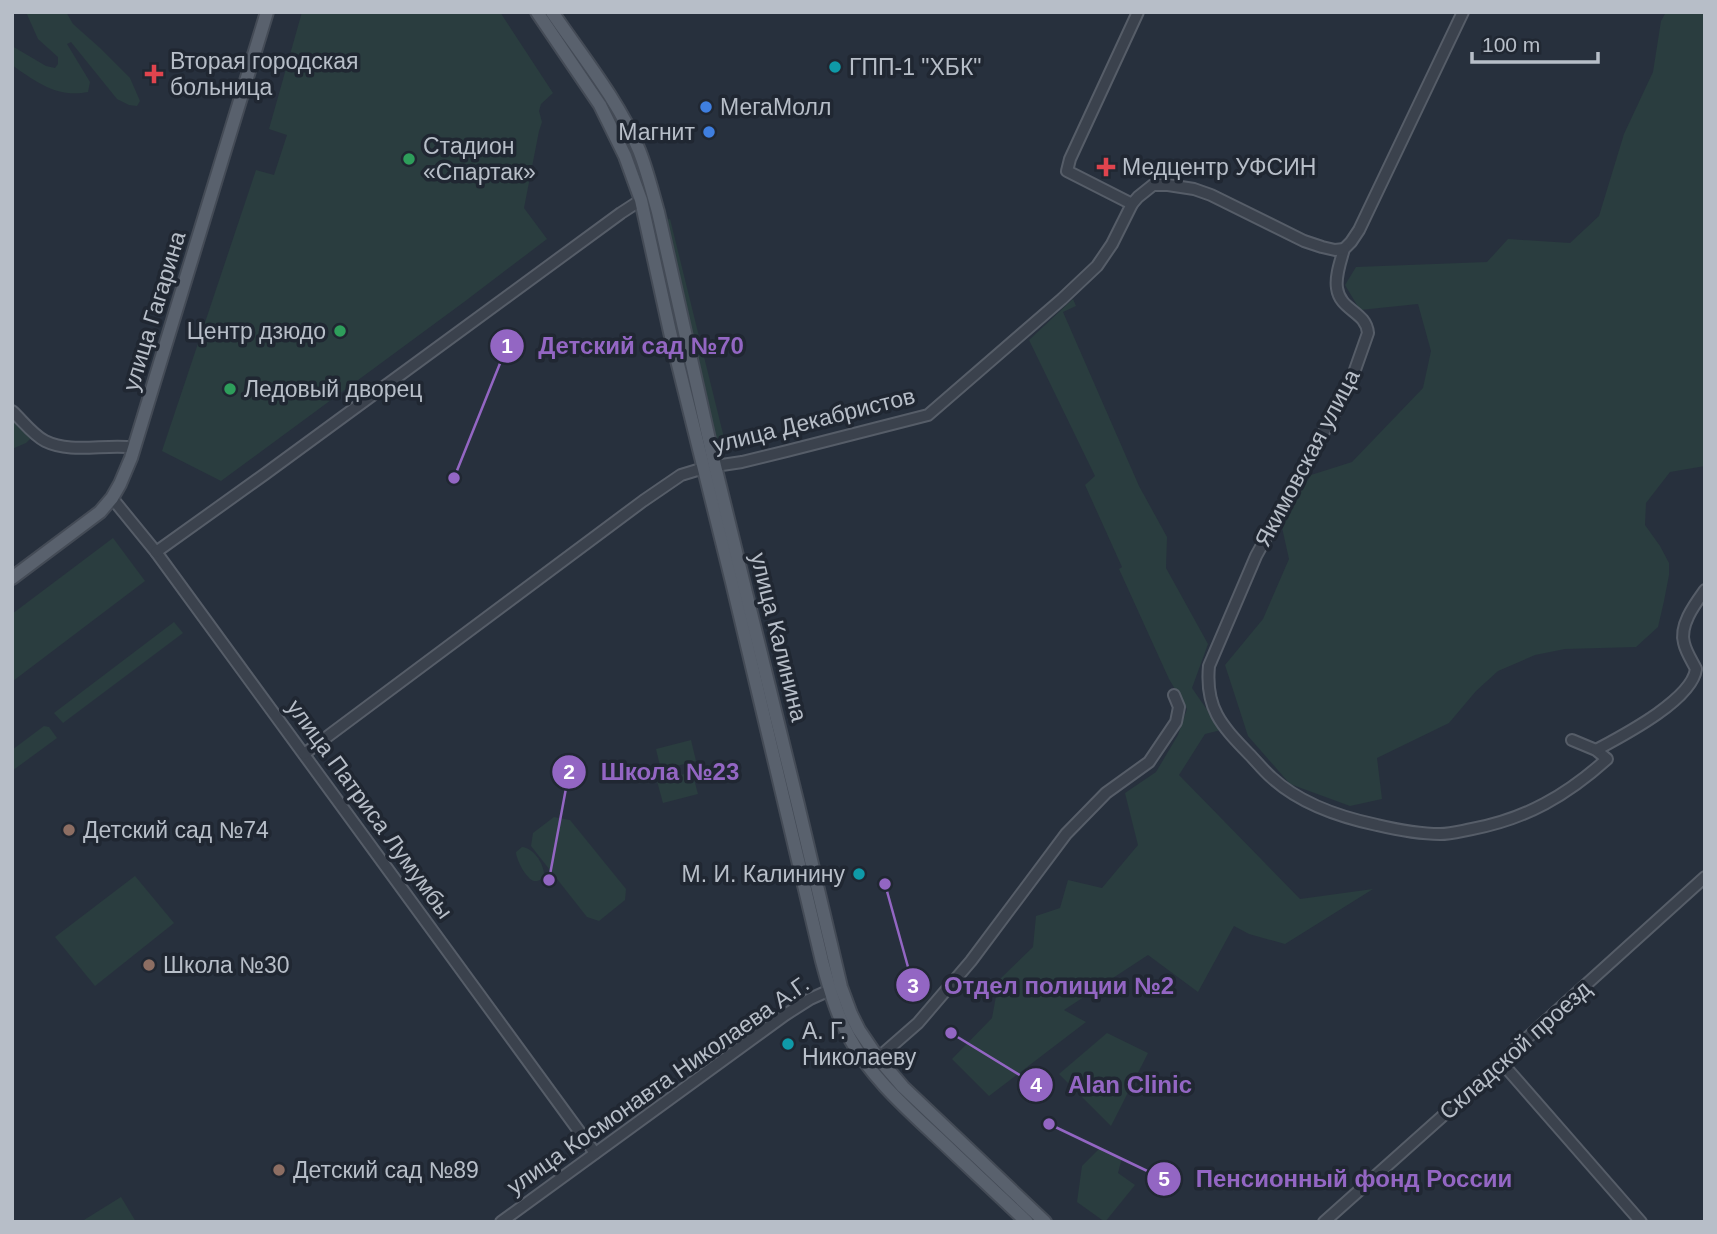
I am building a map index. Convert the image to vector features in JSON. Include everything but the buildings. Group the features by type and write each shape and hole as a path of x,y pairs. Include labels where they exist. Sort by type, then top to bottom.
{"main road":[{"name":"улица Гагарина","path":"12,578 93,518 109,495 175,301 236,101 259,12"},
{"name":"улица Гагарина","path":"236,101 267,12"},
{"name":"улица Калинина","path":"537,12 600,105 625,156 641,200 836,988 840,1020 867,1065 901,1103 1027,1222"},
{"name":"улица Калинина","path":"552,12 611,98 643,163 658,212 709,467"},
{"name":"улица Гагарина","path":"12,568 94,508 120,484 131,458 175,301"},
{"name":"улица Калинина","path":"836,988 859,1030 903,1087 1045,1222"}],"street":[{"path":"1138,12 1070,159 1067,171 1132,204 1153,185 1183,186 1211,195 1304,241 1335,250 1344,248"},
{"name":"Якимовская улица","path":"1463,12 1359,230 1344,248 1336,287 1347,308 1363,319 1368,332 1350,384 1256,556 1209,666 1207,684 1211,702 1220,721 1271,778 1290,792 1313,805 1349,819 1414,833 1444,834 1480,828 1518,817 1545,805 1586,778 1607,759 1596,751"},
{"path":"156,552 641,200"},
{"name":"улица Декабристов","path":"304,754 681,475 787,452 928,415 1062,299 1104,257 1132,204"},
{"path":"12,411 42,440 78,447 127,447"},
{"name":"улица Патриса Лумумбы","path":"109,495 156,552 595,1153"},
{"path":"1572,740 1596,751 1648,722 1686,689 1696,669 1682,634 1705,590"},
{"path":"878,1058 918,1023 971,961 1066,834 1106,793 1149,762 1176,722 1180,707 1174,695"},
{"name":"Складской проезд","path":"1324,1222 1705,877"},
{"name":"улица Космонавта Николаева А.Г.","path":"500,1222 785,1015 810,999 836,988"},
{"path":"1502,1063 1641,1222"}],"shaded area":[{"path":"26,12 66,12 73,24 130,78 140,101 137,106 117,99 71,42 67,44 90,82 88,92 57,91 38,83 12,65 12,46 46,66 55,68 58,64 58,57 38,39"},
{"path":"302,12 500,12 553,93 541,104 539,111 542,122 524,208 547,239 221,481 162,451 256,170 274,175 287,135 269,129"},
{"path":"1666,12 1705,12 1705,466 1670,472 1646,503 1645,525 1669,563 1658,627 1636,647 1565,649 1535,655 1498,671 1476,691 1449,723 1377,758 1382,799 1350,806 1290,784 1248,736 1225,665 1263,619 1289,559 1281,523 1311,475 1352,462 1423,388 1431,351 1418,304 1360,310 1345,285 1356,267 1487,262 1508,239 1570,243 1599,216 1624,134 1653,72 1661,21"},
{"path":"670,219 727,450 724,455 719,452 664,226 666,220"},
{"path":"1073,299 1076,306 1063,312 1139,486 1167,537 1166,568 1208,644 1192,688 1221,730 1205,734 1179,775 1300,899 1373,889 1285,944 1249,934 1234,926 1198,992 1148,955 1064,1010 1086,1022 989,1096 952,1059 992,1018 999,980 1033,947 1036,916 1060,908 1068,880 1102,888 1138,845 1125,793 1156,772 1178,735 1187,709 1169,679 1119,569 1122,567 1085,485 1095,476 1029,340"},
{"path":"12,419 30,431 32,437 12,449"},
{"path":"113,538 145,581 13,681 12,614"},
{"path":"174,622 183,633 63,723 54,713"},
{"path":"44,726 49,727 57,738 12,771 12,750"},
{"path":"691,740 696,761 661,770 656,749"},
{"path":"692,772 698,794 663,803 657,781"},
{"path":"554,817 570,820 626,889 625,900 599,921 587,917 531,846 533,833"},
{"path":"522,847 534,853 539,860 544,874 540,880 534,881 528,877 522,868 516,852"},
{"path":"135,876 174,923 95,986 55,937"},
{"path":"1107,1033 1148,1053 1111,1126 1059,1074"},
{"path":"1100,1148 1122,1158 1118,1173 1135,1185 1105,1222 1077,1202 1082,1166"},
{"path":"121,1197 136,1222 85,1222 84,1220"}],"place":[{"name":"ГПП-1 \"ХБК\"","path":"835,67"},
{"name":"Вторая городская больница","path":"154,74"},
{"name":"МегаМолл","path":"706,107"},
{"name":"Магнит","path":"709,132"},
{"name":"Стадион «Спартак»","path":"409,159"},
{"name":"Медцентр УФСИН","path":"1106,167"},
{"name":"Центр дзюдо","path":"340,331"},
{"name":"Ледовый дворец","path":"230,389"},
{"name":"Детский сад №70","path":"454,478"},
{"name":"Детский сад №74","path":"69,830"},
{"name":"М. И. Калинину","path":"859,874"},
{"name":"Школа №23","path":"549,880"},
{"name":"Отдел полиции №2","path":"885,884"},
{"name":"Школа №30","path":"149,965"},
{"name":"Alan Clinic","path":"951,1033"},
{"name":"А. Г. Николаеву","path":"788,1044"},
{"name":"Пенсионный фонд России","path":"1049,1124"},
{"name":"Детский сад №89","path":"279,1170"}]}
